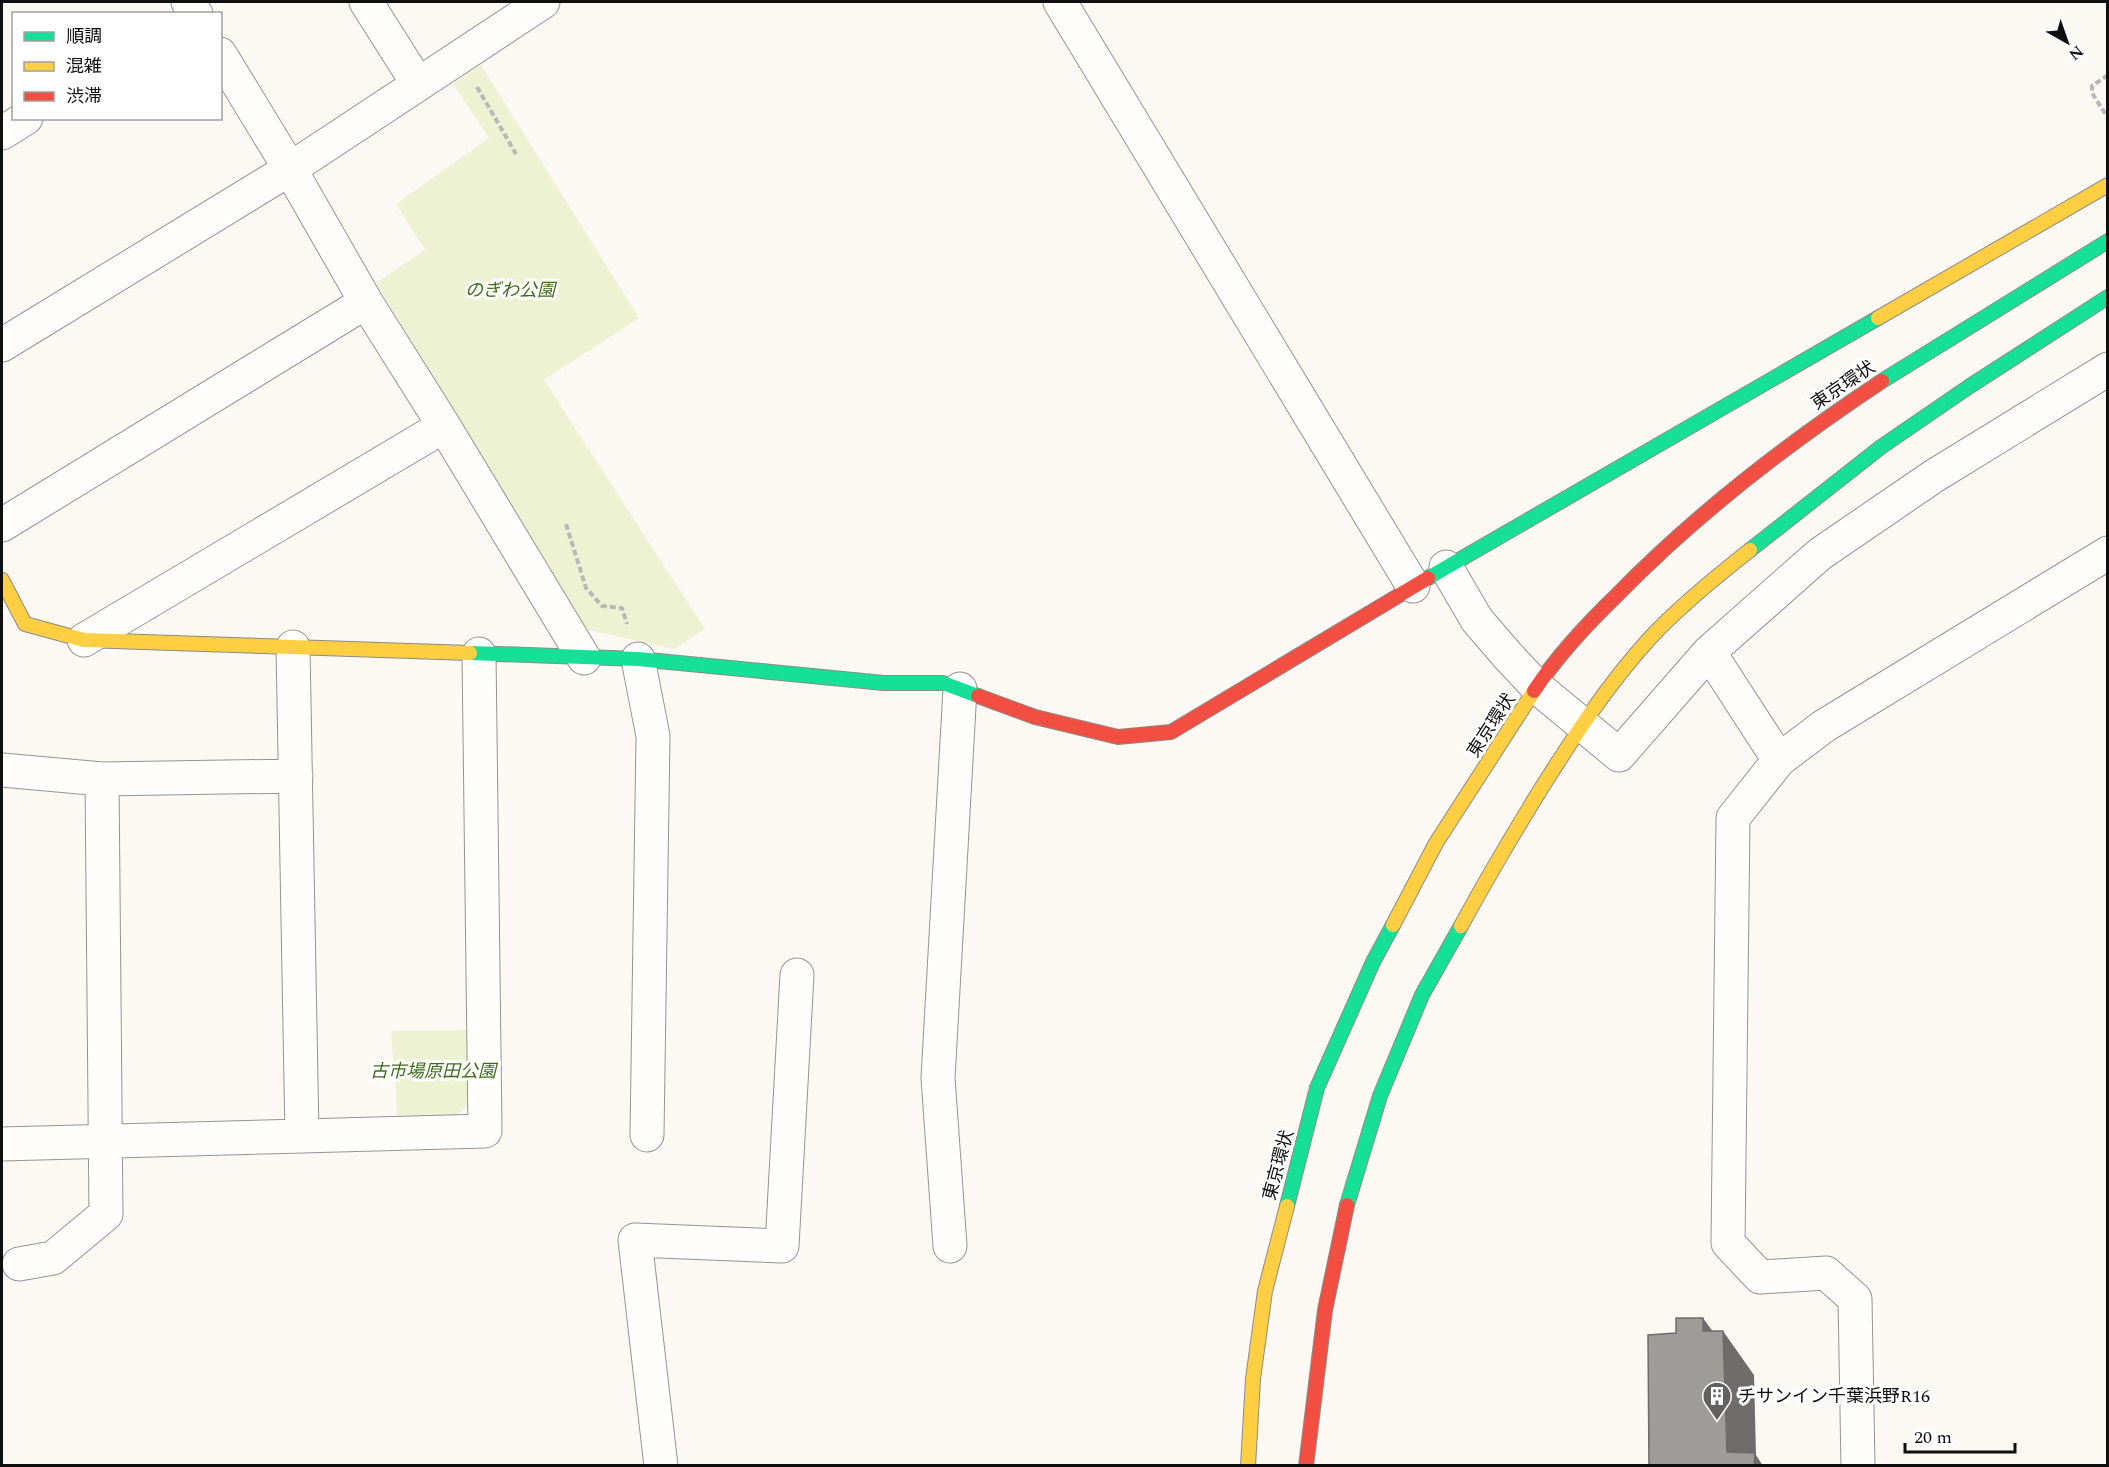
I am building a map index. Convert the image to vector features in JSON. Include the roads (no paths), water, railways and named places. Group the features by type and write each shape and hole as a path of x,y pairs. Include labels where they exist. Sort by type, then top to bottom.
{"main road":[{"path":"2,580 24,624 84,640 638,659 884,684 943,682 1035,717 1118,737 1171,732 1413,586 2108,185"},
{"name":"東京環状","path":"1248,1466 1253,1379 1265,1291 1317,1088 1372,962 1436,843 1537,687 1584,627 1650,561 1738,484 1812,428 1905,365 2108,241"},
{"path":"1306,1466 1325,1310 1346,1210 1380,1096 1422,995 1491,871 1581,725 1652,636 1740,557 1881,447 1970,386 2108,297"}],"street":[{"path":"366,2 418,84"},
{"path":"2,345 290,169 543,2"},
{"path":"1060,2 1413,586"},
{"path":"222,57 290,169 366,302 584,658"},
{"path":"2,133 23,120"},
{"path":"2,525 366,302"},
{"path":"1446,567 1477,620 1537,687 1618,755 1709,652 1820,554 1934,476 2108,369"},
{"path":"84,640 444,426"},
{"path":"1858,1466 1855,1299 1826,1273 1760,1277 1728,1243 1733,818 1779,760 1824,726 2108,553"},
{"path":"293,647 302,1136"},
{"path":"1709,652 1779,760"},
{"path":"2,1144 485,1131 479,654"},
{"path":"638,659 653,736 647,1134"},
{"path":"950,1246 938,1078 960,689"},
{"path":"2,770 102,779 296,776"},
{"path":"19,1264 53,1258 106,1214 102,779"},
{"path":"661,1466 635,1240 782,1246 797,975"}],"place":[{"name":"チサンイン千葉浜野R16","path":"1717,1422"}],"park label":[{"name":"のぎわ公園","path":"510,290"},
{"name":"古市場原田公園","path":"433,1071"}]}
